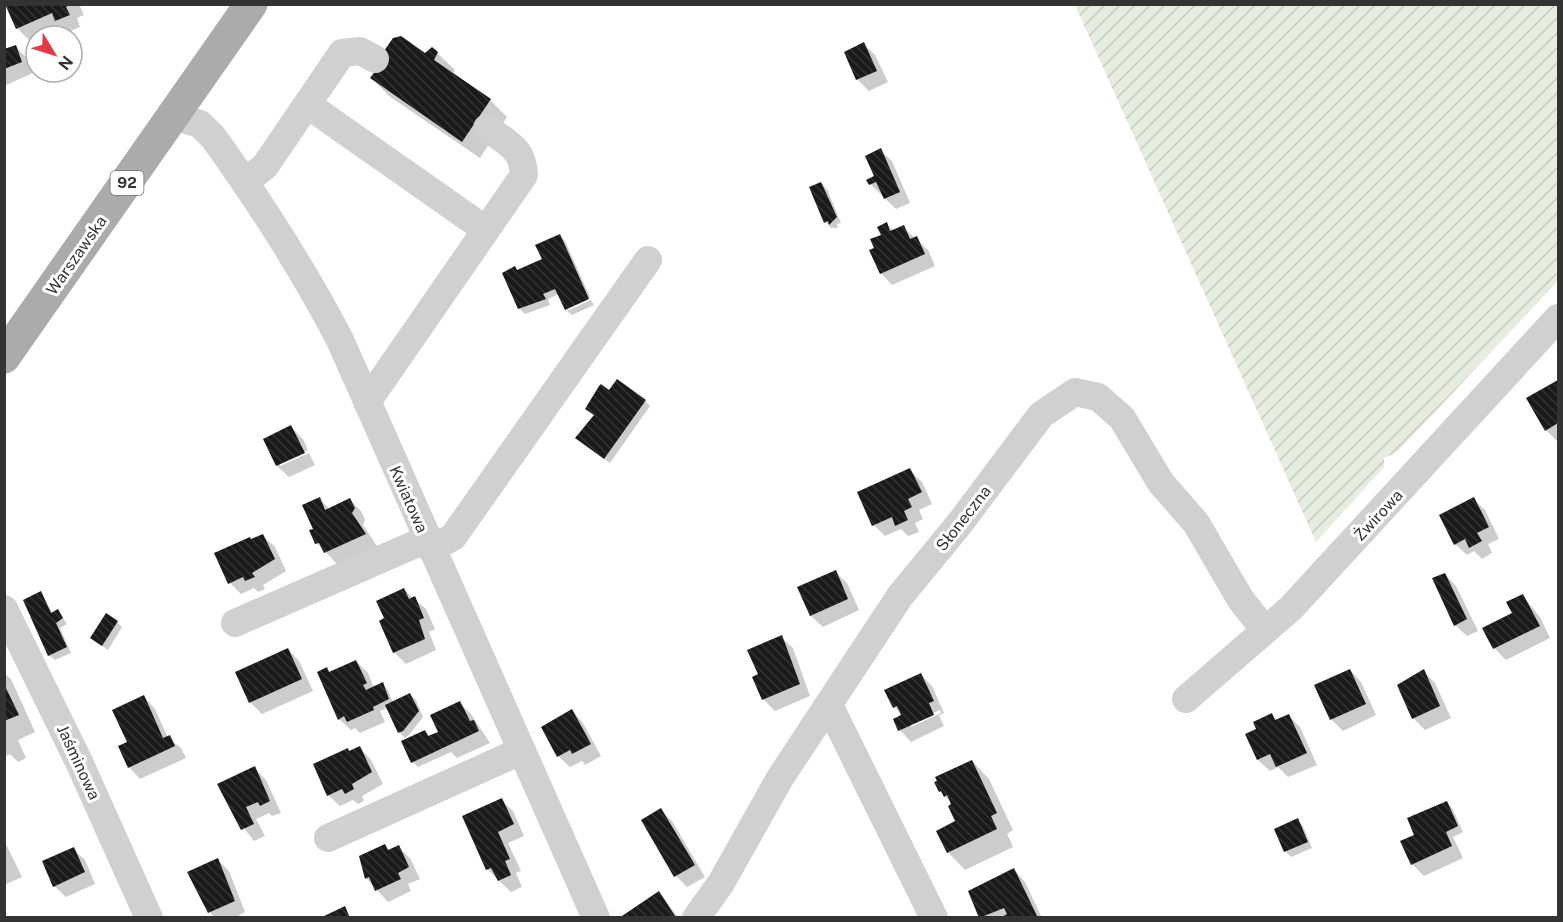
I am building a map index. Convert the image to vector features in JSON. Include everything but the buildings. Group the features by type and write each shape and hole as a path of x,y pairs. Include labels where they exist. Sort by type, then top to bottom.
{"main road":[{"name":"Warszawska","path":"4,357 251,4"}],"street":[{"path":"245,182 265,166 342,53 360,51 375,59"},
{"path":"308,105 486,230"},
{"name":"Kwiatowa","path":"173,116 200,124 213,137 245,182 319,301 367,402 596,918"},
{"path":"367,402 524,175 524,160 517,150 487,128"},
{"path":"235,623 429,544 453,537 648,260"},
{"name":"Żwirowa","path":"1186,699 1264,629 1291,608 1558,318"},
{"name":"Słoneczna","path":"696,918 721,883 780,777 900,596 960,523 1041,415 1075,392 1098,397 1122,418 1161,483 1196,524 1241,600 1264,629"},
{"name":"Jaśminowa","path":"4,609 80,764 149,918"},
{"path":"829,705 934,918"},
{"path":"328,838 521,751"}],"shaded area":[{"path":"1075,5 1558,5 1558,267 1556,269 1558,281 1397,452 1384,458 1384,467 1316,542"}]}
